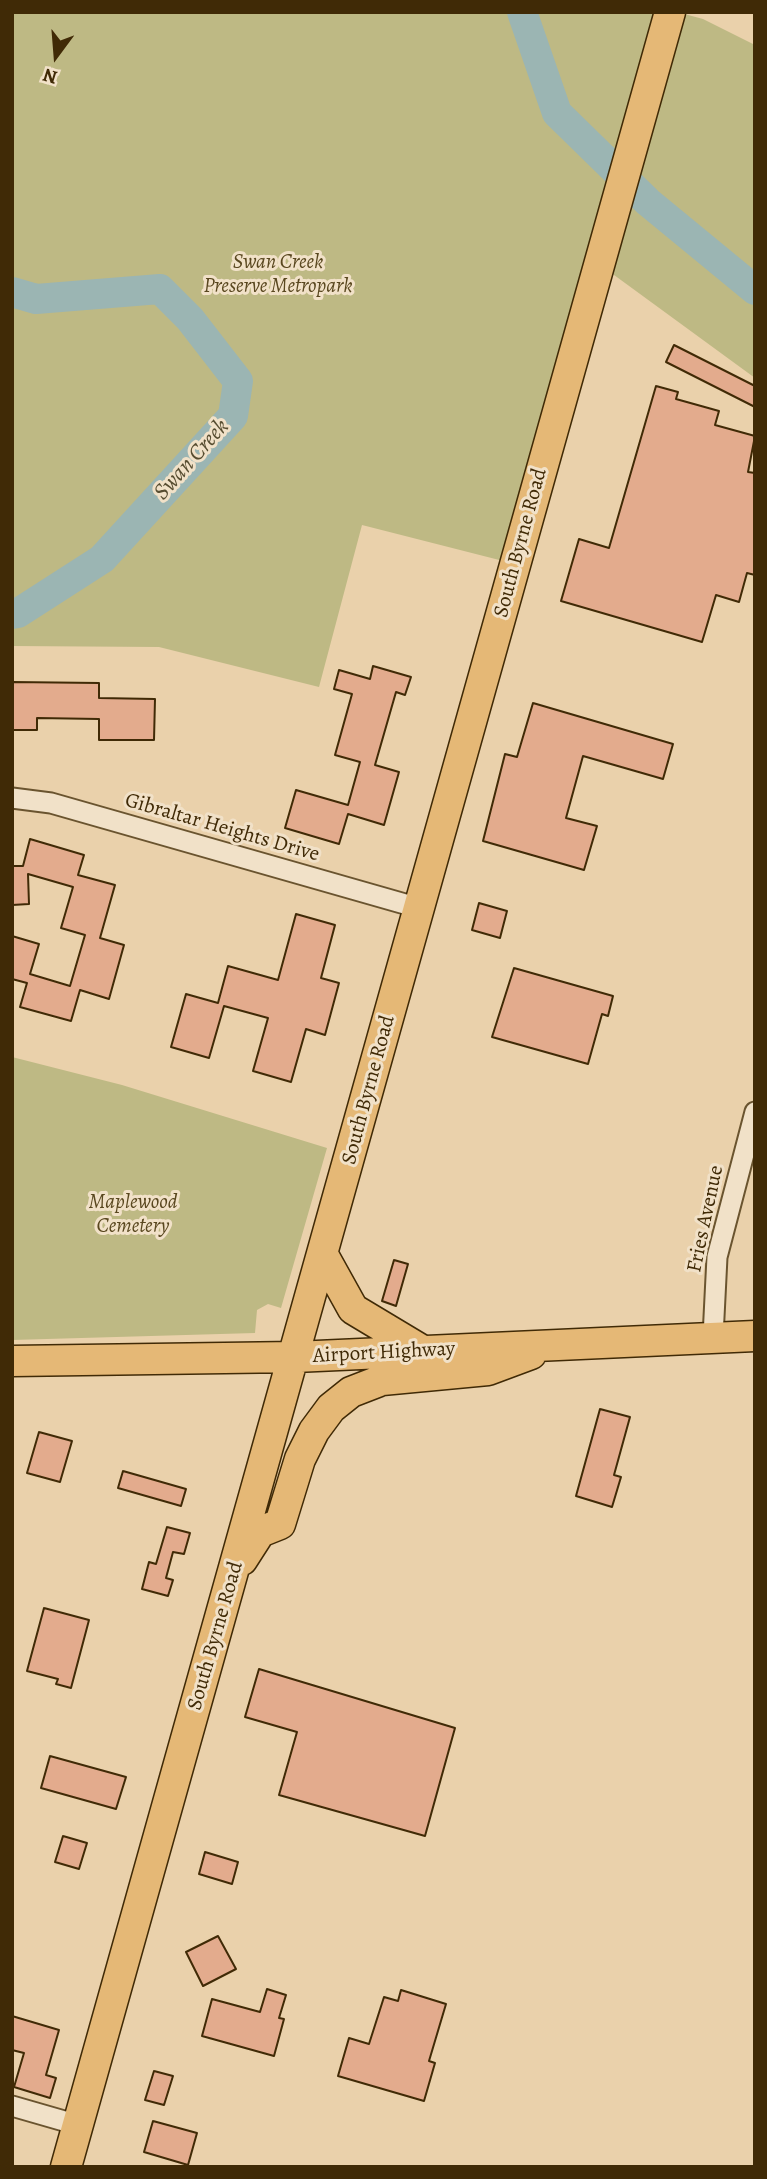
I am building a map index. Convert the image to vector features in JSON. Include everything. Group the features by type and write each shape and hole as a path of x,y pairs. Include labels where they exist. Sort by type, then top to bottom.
{"main road":[{"name":"South Byrne Road","path":"66,2167 670,12"},
{"path":"323,1255 353,1309 423,1351"},
{"name":"Airport Highway","path":"12,1361 295,1357 755,1336"},
{"path":"234,1572 260,1532 280,1524 300,1459 314,1431 331,1408 351,1392 382,1380 488,1370 555,1344"}],"street":[{"name":"Gibraltar Heights Drive","path":"12,798 51,803 419,908"},
{"name":"Fries Avenue","path":"713,1337 718,1257 755,1112"},
{"path":"12,2106 78,2124"}],"green space":[{"name":"Swan Creek Preserve Metropark","path":"12,12 677,12 703,19 755,45 755,378 599,264 515,564 362,525 319,687 159,647 12,646"},
{"name":"Maplewood Cemetery","path":"12,1057 122,1085 327,1148 281,1308 268,1304 257,1310 255,1333 12,1340"}],"building":[{"path":"674,345 755,386 755,407 666,362"},
{"path":"656,386 678,392 676,399 719,411 715,425 755,436 748,472 755,473 755,575 747,573 739,602 716,595 702,642 561,601 579,539 609,548"},
{"path":"373,666 411,677 405,695 396,692 375,765 399,772 384,825 348,814 339,844 285,828 296,790 348,805 360,762 335,755 352,694 334,689 339,670 370,679"},
{"path":"12,682 99,683 99,698 155,699 154,740 99,740 99,719 37,718 37,730 12,730"},
{"path":"533,703 673,744 663,779 583,756 566,818 597,826 584,870 483,841 505,754 517,757"},
{"path":"30,839 84,855 78,875 115,885 100,938 124,945 109,999 80,990 71,1021 20,1007 27,983 12,979 12,936 39,944 30,974 70,986 85,935 61,928 73,887 28,874 29,904 12,905 12,866 23,866"},
{"path":"479,903 507,911 500,938 472,930"},
{"path":"296,914 335,925 321,978 339,983 325,1035 306,1029 291,1082 253,1071 268,1018 224,1006 209,1058 171,1047 186,994 218,1003 228,966 278,980"},
{"path":"514,968 613,996 608,1016 602,1014 588,1064 492,1037"},
{"path":"394,1260 408,1264 396,1306 382,1301"},
{"path":"600,1409 630,1417 614,1475 621,1477 612,1507 576,1496"},
{"path":"39,1432 72,1441 60,1482 27,1473"},
{"path":"123,1471 186,1489 181,1506 118,1488"},
{"path":"167,1527 190,1533 184,1554 173,1552 166,1578 173,1580 168,1596 142,1589 149,1562 156,1564"},
{"path":"44,1608 89,1620 71,1688 56,1684 58,1679 27,1671"},
{"path":"259,1669 455,1728 425,1836 279,1795 297,1732 245,1717"},
{"path":"50,1756 126,1777 116,1809 41,1788"},
{"path":"63,1836 87,1843 79,1869 55,1862"},
{"path":"205,1852 238,1862 232,1884 199,1874"},
{"path":"218,1936 236,1969 203,1986 186,1952"},
{"path":"267,1989 286,1995 279,2018 284,2019 274,2056 202,2036 212,1999 260,2012"},
{"path":"401,1990 446,2004 429,2061 435,2063 424,2101 338,2076 349,2038 369,2044 384,1997 398,2001"},
{"path":"12,2016 59,2030 46,2075 56,2078 50,2098 14,2087 24,2053 12,2050"},
{"path":"154,2071 173,2076 164,2105 145,2100"},
{"path":"153,2121 197,2133 188,2165 144,2152"}],"waterway":[{"name":"Swan Creek","path":"522,12 557,113 648,202 755,290"},
{"name":"Swan Creek","path":"12,292 36,299 160,289 190,319 238,381 233,416 102,559 18,613 12,614"}]}
